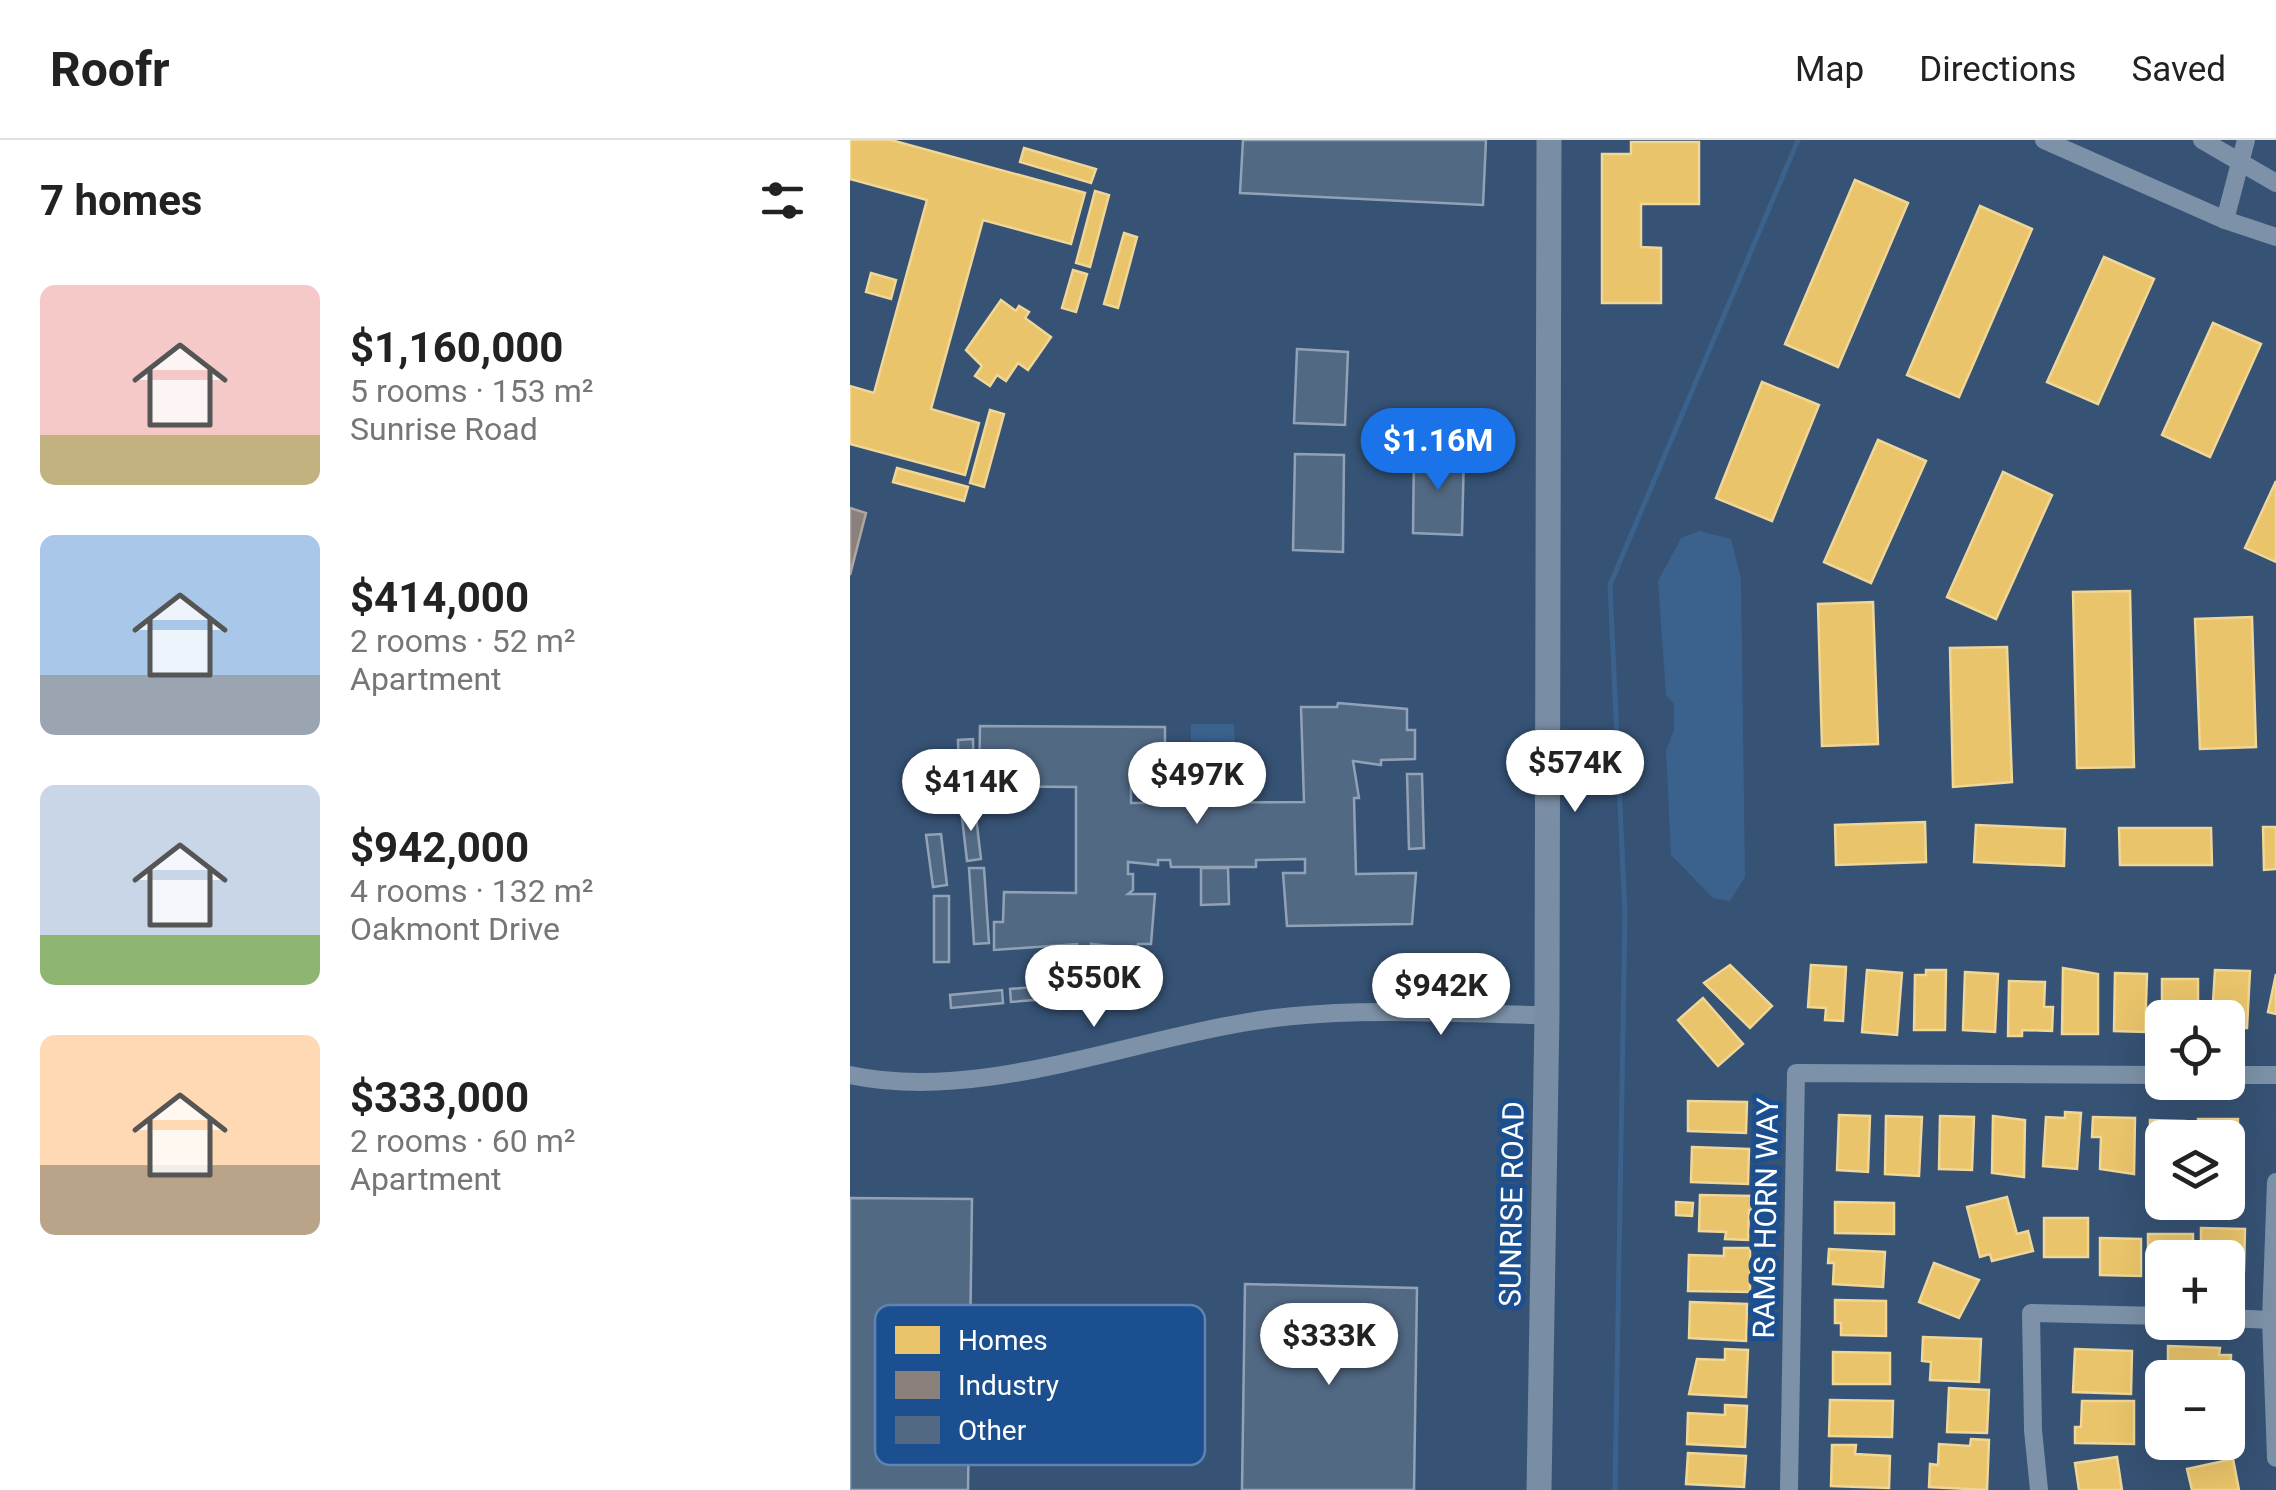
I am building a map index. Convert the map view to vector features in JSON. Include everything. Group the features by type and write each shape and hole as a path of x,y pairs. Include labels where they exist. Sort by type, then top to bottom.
{"main road":[{"name":"SUNRISE ROAD","path":"1539,1490 1548,1014 1549,140"}],"street":[{"path":"2044,140 2224,220 2276,237"},
{"path":"2202,140 2276,183"},
{"path":"2224,220 2246,140"},
{"path":"850,1075 871,1079 966,1079 1287,1016 1548,1014"},
{"name":"RAMS HORN WAY","path":"1789,1490 1796,1073 2145,1075"},
{"path":"2245,1075 2276,1076"},
{"path":"2276,1182 2271,1320 2276,1458"},
{"path":"2039,1490 2032,1430 2031,1312 2145,1315"},
{"path":"2245,1319 2271,1320"}],"water":[{"path":"1699,531 1731,539 1741,579 1745,877 1730,901 1713,898 1671,855 1666,750 1674,730 1674,704 1666,695 1658,581 1681,538"},
{"path":"1191,724 1234,724 1235,742 1191,741"}],"building: Homes":[{"path":"850,140 891,140 1085,193 1071,244 983,220 931,409 979,423 965,475 850,444 850,386 874,393 927,200 850,179"},
{"path":"1631,142 1699,142 1699,204 1641,204 1641,247 1661,248 1661,303 1602,303 1602,154 1631,154"},
{"path":"1024,148 1096,169 1091,183 1020,162"},
{"path":"1855,180 1908,203 1838,367 1785,344"},
{"path":"1095,191 1109,195 1090,267 1076,263"},
{"path":"1980,206 2032,229 1959,397 1907,375"},
{"path":"1124,233 1137,237 1118,308 1104,304"},
{"path":"2104,257 2154,279 2098,404 2047,382"},
{"path":"1073,270 1087,274 1076,312 1062,308"},
{"path":"871,273 896,280 891,299 866,292"},
{"path":"1001,300 1016,311 1019,306 1029,312 1025,318 1051,337 1028,370 1018,363 1006,381 997,375 990,386 975,376 982,366 966,350"},
{"path":"2213,323 2261,344 2210,457 2162,435"},
{"path":"1762,382 1819,405 1772,521 1716,498"},
{"path":"990,410 1004,414 984,487 970,483"},
{"path":"1878,440 1926,461 1871,583 1824,562"},
{"path":"897,468 968,487 964,501 893,482"},
{"path":"2003,472 2052,495 1996,619 1947,597"},
{"path":"2276,481 2276,562 2245,548"},
{"path":"2130,591 2134,767 2077,768 2073,592"},
{"path":"1873,602 1878,744 1822,746 1818,604"},
{"path":"2252,617 2256,747 2200,749 2195,619"},
{"path":"2007,647 2012,782 1953,787 1950,648"},
{"path":"1925,822 1926,862 1836,865 1835,825"},
{"path":"1976,825 2065,829 2064,866 1974,862"},
{"path":"2263,827 2276,827 2276,869 2264,870"},
{"path":"2119,828 2211,828 2212,865 2120,865"},
{"path":"1730,965 1772,1006 1750,1028 1704,983"},
{"path":"1811,965 1846,967 1843,1021 1825,1020 1826,1008 1808,1007"},
{"path":"2063,968 2098,974 2098,1034 2062,1034"},
{"path":"1867,970 1902,973 1897,1035 1862,1032"},
{"path":"1926,970 1946,970 1945,1030 1914,1030 1915,975 1926,975"},
{"path":"2215,970 2250,971 2247,1028 2245,1000 2213,1000"},
{"path":"1965,972 1998,974 1995,1032 1963,1030"},
{"path":"2115,973 2147,974 2145,1032 2114,1031"},
{"path":"2276,974 2276,1014 2268,1012"},
{"path":"2162,979 2198,979 2198,1000 2162,1000"},
{"path":"2009,981 2045,982 2044,1007 2053,1007 2052,1031 2022,1030 2022,1036 2008,1036"},
{"path":"1703,998 1743,1044 1718,1066 1678,1020"},
{"path":"1688,1101 1747,1102 1746,1133 1688,1131"},
{"path":"2065,1112 2081,1113 2077,1169 2043,1166 2046,1117 2065,1118"},
{"path":"1839,1115 1870,1116 1868,1172 1837,1170"},
{"path":"1886,1116 1922,1117 1919,1176 1885,1174"},
{"path":"1940,1116 1974,1117 1972,1170 1939,1169"},
{"path":"1993,1116 2025,1120 2024,1177 1992,1173"},
{"path":"2093,1117 2135,1118 2134,1174 2100,1169 2101,1137 2092,1137"},
{"path":"1692,1147 1749,1149 1748,1184 1691,1182"},
{"path":"1700,1195 1754,1196 1754,1210 1749,1210 1748,1240 1725,1239 1726,1232 1699,1231"},
{"path":"2007,1197 2017,1234 2028,1231 2033,1251 1992,1261 1990,1254 1980,1257 1967,1207"},
{"path":"1676,1202 1693,1203 1692,1216 1676,1215"},
{"path":"1835,1202 1894,1203 1894,1234 1835,1233"},
{"path":"2044,1218 2088,1218 2088,1257 2044,1257"},
{"path":"2201,1228 2245,1229 2245,1240 2201,1240"},
{"path":"2148,1234 2193,1234 2193,1240 2148,1240"},
{"path":"2100,1238 2141,1239 2141,1276 2100,1275"},
{"path":"1724,1248 1750,1248 1750,1292 1688,1291 1689,1255 1724,1256"},
{"path":"1829,1249 1885,1252 1883,1287 1833,1284 1834,1263 1828,1263"},
{"path":"1934,1263 1979,1280 1959,1318 1919,1302"},
{"path":"1835,1300 1886,1301 1886,1336 1841,1335 1841,1323 1835,1323"},
{"path":"1690,1302 1747,1304 1746,1341 1689,1338"},
{"path":"1923,1337 1981,1339 1979,1382 1930,1380 1931,1362 1922,1361"},
{"path":"2168,1346 2220,1348 2219,1355 2231,1355 2231,1360 2168,1360"},
{"path":"1725,1349 1748,1350 1746,1397 1689,1394 1697,1359 1725,1360"},
{"path":"2075,1349 2132,1351 2131,1394 2073,1392"},
{"path":"1833,1352 1890,1353 1890,1384 1833,1384"},
{"path":"1949,1388 1989,1390 1987,1433 1947,1432"},
{"path":"1830,1400 1893,1401 1892,1437 1829,1436"},
{"path":"2082,1401 2134,1401 2134,1444 2075,1443 2075,1427 2081,1427"},
{"path":"1725,1405 1747,1406 1745,1447 1687,1444 1688,1413 1725,1415"},
{"path":"1971,1439 1989,1440 1987,1490 1929,1487 1930,1464 1938,1465 1939,1444 1970,1446"},
{"path":"1832,1445 1856,1445 1855,1454 1890,1456 1889,1488 1831,1486"},
{"path":"1688,1453 1746,1456 1744,1487 1686,1484"},
{"path":"2117,1457 2122,1490 2079,1490 2075,1463"},
{"path":"2233,1460 2239,1490 2192,1490 2187,1469"}],"building: Industry":[{"path":"850,508 866,513 850,575"}],"building: Other":[{"path":"1243,140 1486,140 1483,205 1240,193"},
{"path":"1297,349 1348,352 1345,425 1294,423"},
{"path":"1414,452 1464,453 1462,535 1413,533"},
{"path":"1295,454 1344,455 1343,552 1293,550"},
{"path":"1338,703 1407,709 1407,730 1415,730 1415,759 1381,760 1381,765 1353,761 1359,798 1354,798 1356,874 1416,873 1412,924 1287,926 1283,873 1305,873 1305,859 1256,860 1256,867 1171,867 1170,860 1158,860 1158,865 1128,862 1133,890 1128,894 1155,894 1151,944 1138,944 1138,949 1091,944 1091,948 1077,948 1077,944 994,950 994,922 1003,922 1004,892 1076,893 1076,787 979,786 980,726 1165,727 1165,781 1131,781 1131,803 1304,802 1301,707 1337,707"},
{"path":"973,739 974,776 959,776 958,740"},
{"path":"1407,774 1422,774 1424,848 1409,849"},
{"path":"975,808 981,859 967,861 961,809"},
{"path":"941,834 947,885 933,887 926,835"},
{"path":"969,868 984,868 989,943 974,944"},
{"path":"1201,868 1228,868 1229,904 1201,905"},
{"path":"934,896 949,896 949,962 934,962"},
{"path":"1137,979 1137,993 1093,995 1093,982"},
{"path":"1083,983 1084,996 1011,1002 1010,989"},
{"path":"1002,990 1003,1003 951,1008 950,995"},
{"path":"850,1198 972,1199 971,1305 875,1305 875,1465 968,1465 968,1490 850,1490"},
{"path":"1245,1284 1417,1288 1414,1490 1242,1490"}],"waterway":[{"path":"1615,1490 1625,914 1610,585 1798,140"}]}
